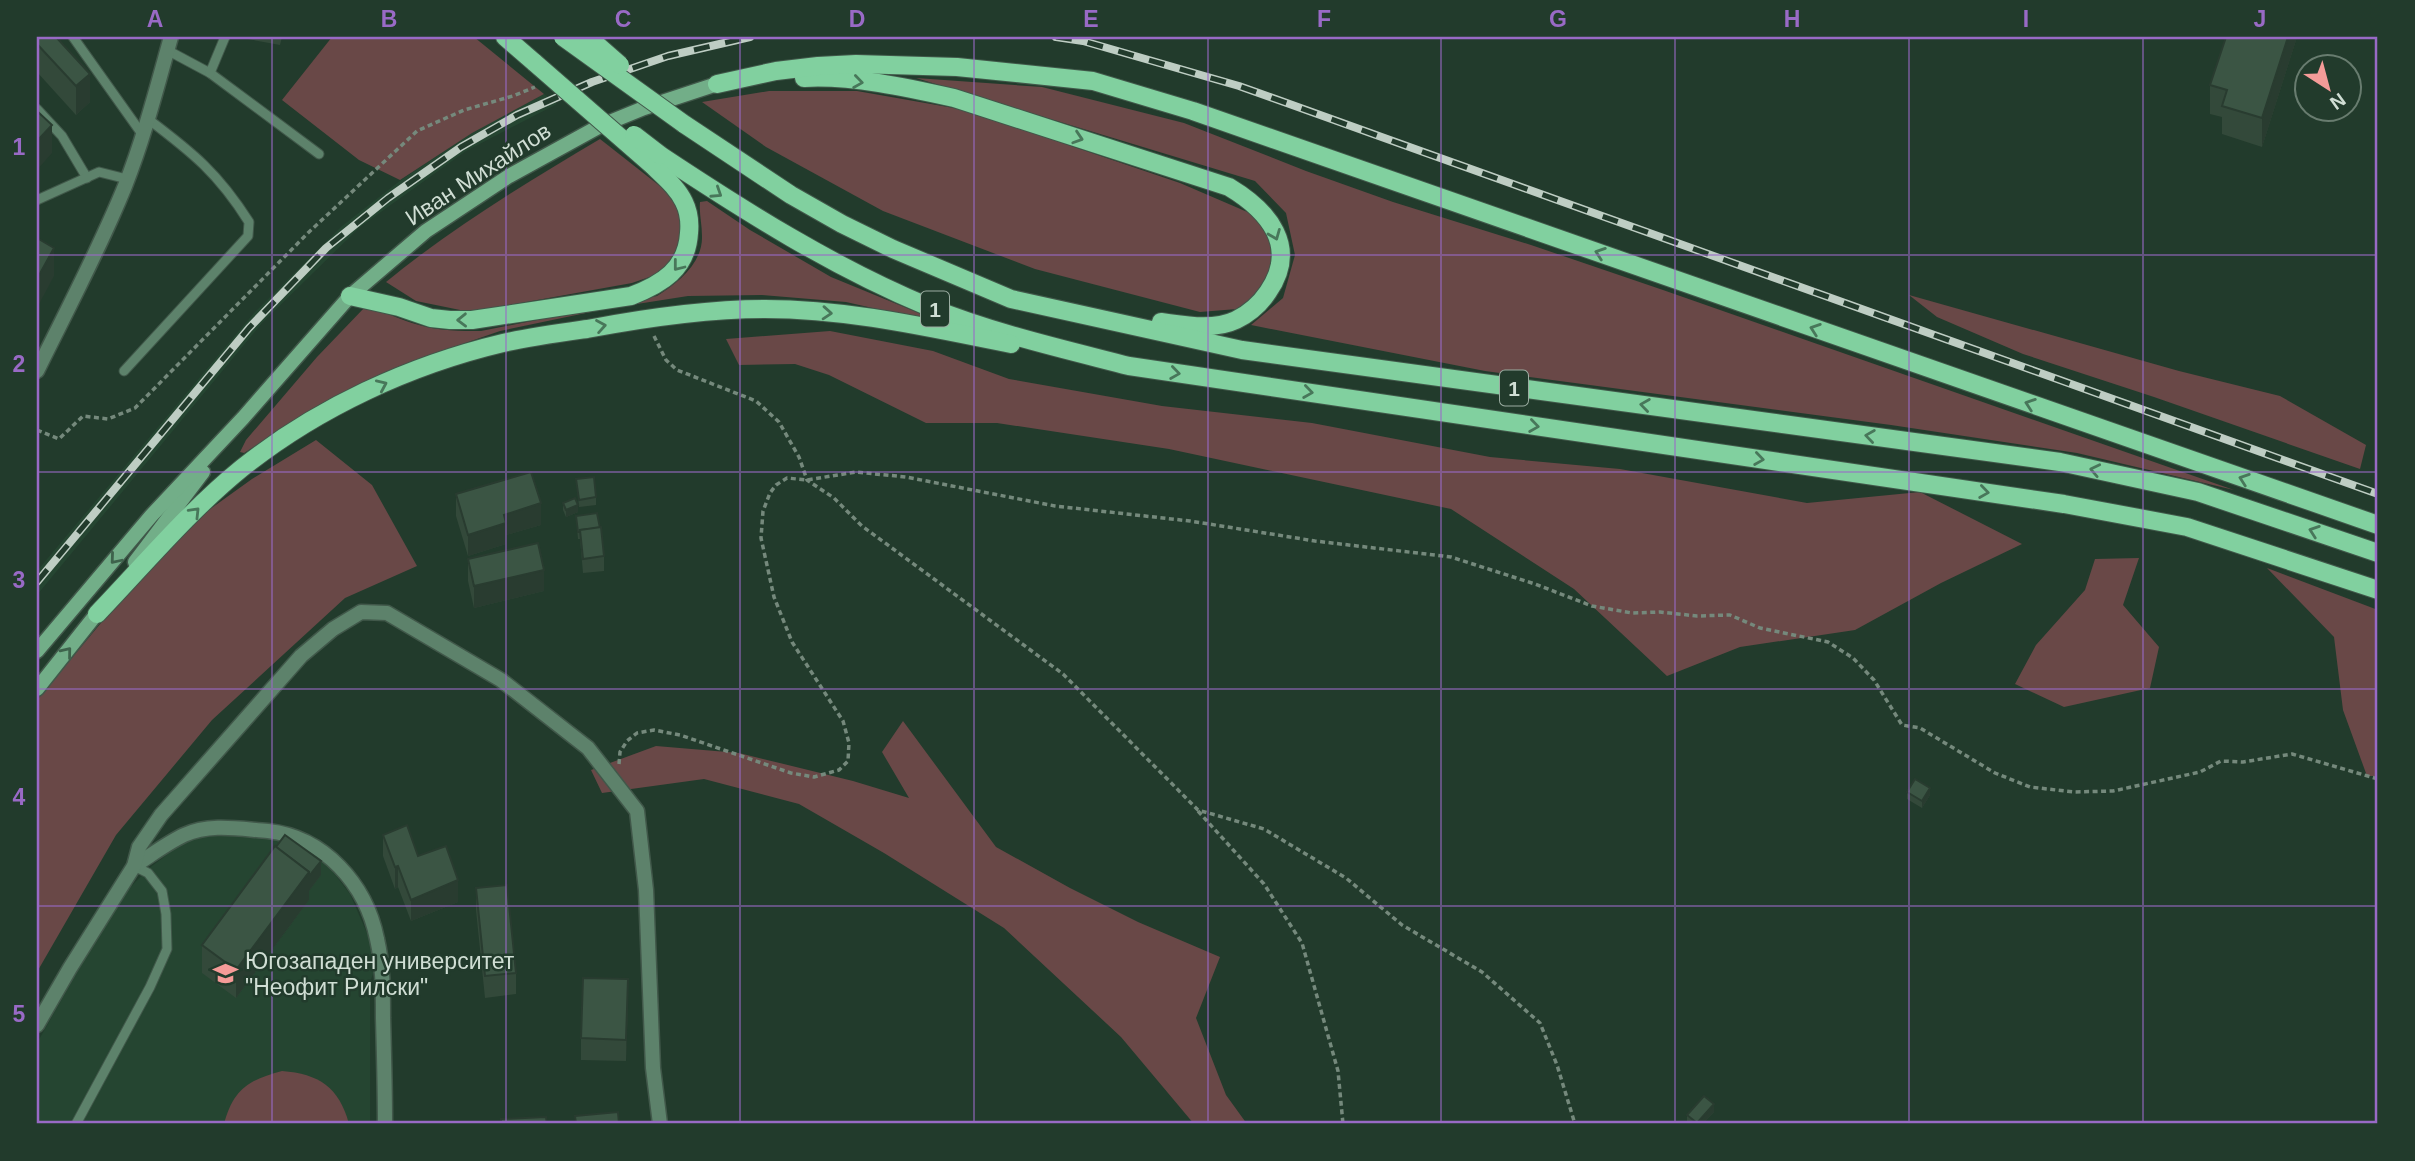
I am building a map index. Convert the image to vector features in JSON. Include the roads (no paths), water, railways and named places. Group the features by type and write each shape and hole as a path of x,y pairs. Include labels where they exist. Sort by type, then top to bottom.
{"main road":[{"name":"1","path":"505,37 656,160 789,238 860,275 931,307 1027,339 1129,366 2064,504 2187,527 2378,590"},
{"name":"1","path":"563,37 684,124 790,195 893,249 1011,299 1242,350 2060,462 2198,492 2378,553"},
{"path":"588,37 684,124"},
{"path":"717,84 776,71 856,64 957,67 1093,81 1233,125 2378,526"},
{"path":"717,84 822,77 911,89 954,98 1229,187 1248,199 1261,212 1279,240 1280,262 1273,285 1264,299 1234,321 1199,326 1183,325 1011,299"},
{"name":"Иван Михайлов","path":"37,651 151,516 243,418 350,296 426,231 509,176 600,127 644,108 717,84"},
{"path":"350,296 399,307 431,318 472,320 631,296 650,289 679,268 687,253 690,219 684,201 656,160"},
{"path":"97,614 225,483 322,413 415,370 503,343 651,317 765,309 876,318 1129,366"},
{"name":"Иван Михайлов","path":"37,689 97,614 243,418"}],"street":[{"path":"37,372 95,256 128,178 169,43"},
{"path":"37,1025 69,968 134,866 139,847 161,815 300,656 333,629 362,612 387,613 501,680 588,748 637,811 646,890 653,1068 660,1124"},
{"path":"134,866 183,835 205,828 228,828 286,833 323,852 342,869 358,889 377,936 382,967 385,1124"}],"lane":[{"path":"73,37 142,134"},
{"path":"210,73 225,37"},
{"path":"169,43 319,154"},
{"path":"37,108 62,136 87,178"},
{"path":"124,371 248,236 249,229 249,222 219,178 197,156 148,118"},
{"path":"37,200 103,172 128,178"},
{"path":"76,1124 150,987 167,949 162,891 148,873 134,866"}],"railway":[{"path":"37,582 249,328 326,248 388,198 461,147 517,115 592,82 668,56 750,37"},
{"path":"1056,37 1083,41 1239,86 2378,494"}],"place":[{"name":"Югозападен университет \"Неофит Рилски\"","path":"225,974"}]}
